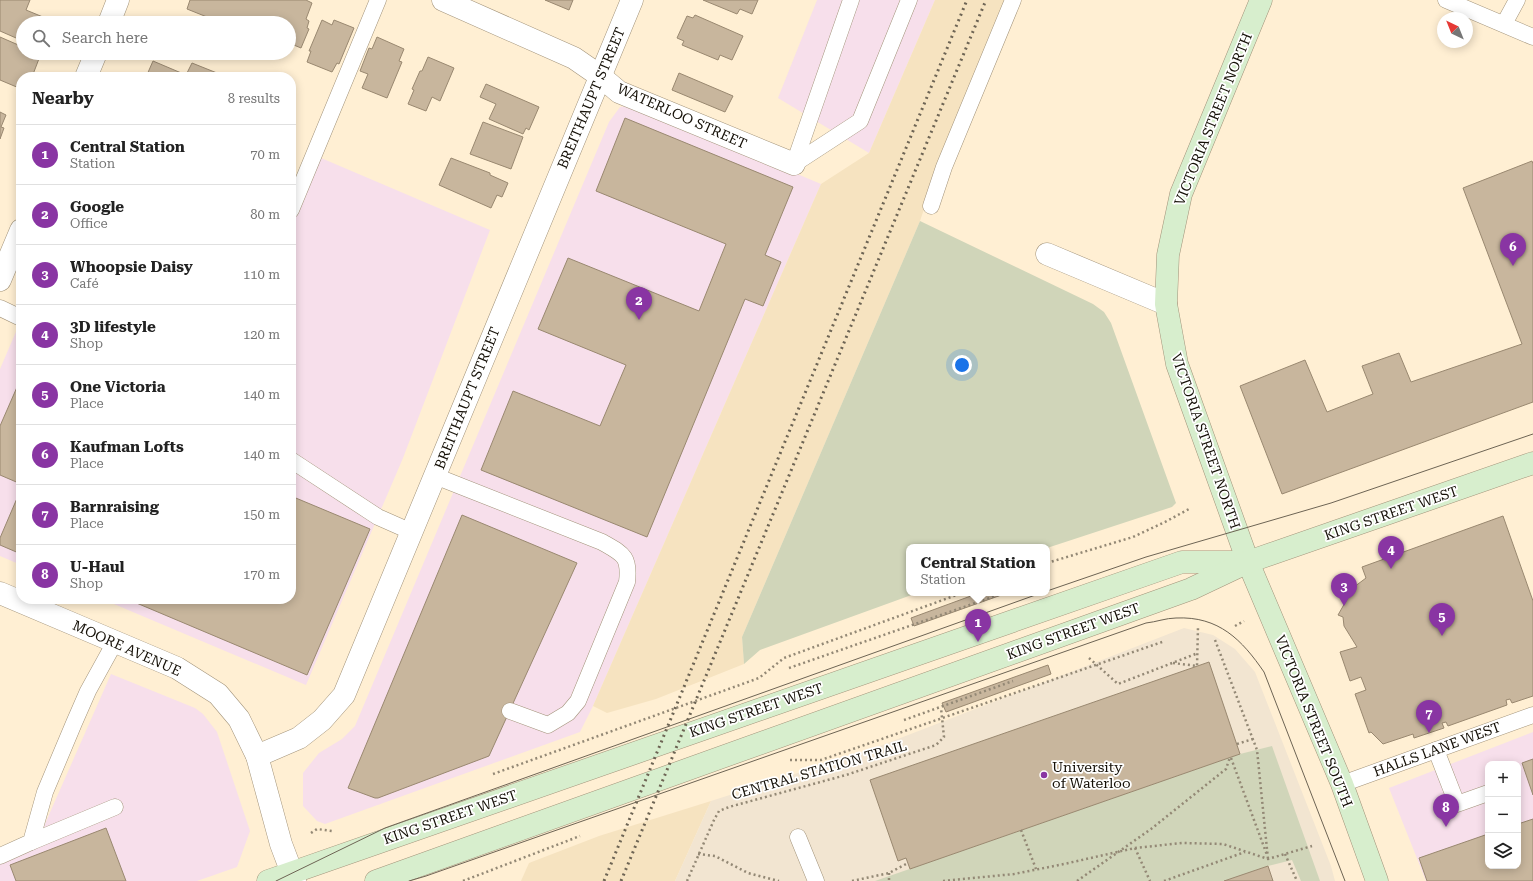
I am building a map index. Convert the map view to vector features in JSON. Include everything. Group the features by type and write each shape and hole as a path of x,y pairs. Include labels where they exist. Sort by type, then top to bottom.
{"main road":[{"name":"VICTORIA STREET NORTH","path":"1248,562 1177,364 1166,304 1168,255 1181,194 1261,0"},
{"name":"KING STREET WEST","path":"376,881 1191,589 1248,562 1533,463"},
{"name":"KING STREET WEST","path":"268,881 293,877 1182,562 1248,562"},
{"name":"VICTORIA STREET SOUTH","path":"1248,562 1342,784 1377,881"}],"street":[{"path":"112,16 118,0"},
{"name":"WATERLOO STREET","path":"443,0 574,58 600,76 619,92 794,164"},
{"name":"BREITHAUPT STREET","path":"257,756 299,738 322,720 344,695 632,0"},
{"path":"88,72 93,60"},
{"path":"0,280 16,242"},
{"path":"1047,254 1166,304"},
{"name":"MOORE AVENUE","path":"0,593 16,600"},
{"name":"MOORE AVENUE","path":"26,604 177,668 218,694 239,719 257,756 281,844 293,877"}],"lane":[{"path":"296,198 378,0"},
{"path":"794,164 851,0"},
{"path":"794,164 860,121 909,0"},
{"path":"931,206 944,167 1013,0"},
{"path":"1446,0 1533,37"},
{"path":"1504,24 1517,0"},
{"path":"0,308 16,316"},
{"path":"296,463 378,517 412,532"},
{"path":"435,476 602,542 622,554 629,567 627,582 578,701 568,713 548,725 510,711"},
{"path":"30,842 45,792 88,691 115,642"},
{"name":"HALLS LANE WEST","path":"1342,784 1533,715"},
{"path":"1436,750 1457,804 1485,794"},
{"path":"0,856 115,807"},
{"path":"798,837 816,881"}],"path":[{"path":"1050,562 1134,537 1188,509"},
{"path":"492,774 759,678 784,658 954,596"},
{"path":"788,668 995,596"},
{"path":"1235,626 1244,620"},
{"path":"1171,663 1197,666 1198,627"},
{"path":"1215,640 1257,750 1268,859"},
{"path":"788,760 821,760 1165,641"},
{"path":"1090,658 1118,684 1198,653"},
{"name":"CENTRAL STATION TRAIL","path":"687,881 698,854 720,811 729,807 846,775 936,745 944,737 941,708"},
{"path":"1237,744 1253,739"},
{"path":"1077,881 1151,828 1226,769 1230,757 1268,859"},
{"path":"311,833 317,829 334,831"},
{"path":"1021,830 1036,869"},
{"path":"463,881 581,836"},
{"path":"943,881 1014,874 1118,851 1182,843 1223,844 1268,859 1312,846"},
{"path":"1135,848 1150,881"},
{"path":"1164,881 1245,852"},
{"path":"698,854 715,856 748,873 779,881"},
{"path":"1285,854 1297,881"},
{"path":"852,881 889,873 908,863"},
{"path":"889,873 889,881"}],"shaded area":[{"path":"817,0 935,0 869,153 778,98"},
{"path":"935,0 1007,0 932,185 920,221 742,637 744,664 656,699 607,713 593,706 821,184 869,153"},
{"path":"632,105 821,184 593,706 580,732 325,824 317,821 303,806 303,773 319,753 342,739 355,726 609,122 620,107"},
{"path":"307,152 490,230 403,458 306,685 114,604 296,604 296,177"},
{"path":"16,332 16,563 0,556 0,369"},
{"name":"University of Waterloo","path":"1184,628 1213,635 1235,649 1255,672 1331,866 1335,881 675,881 711,801 872,749"},
{"path":"111,674 195,708 203,714 217,732 250,831 237,867 197,881 0,881 0,861 37,842"},
{"path":"1533,732 1533,881 1426,881 1389,788"},
{"path":"711,801 675,881 521,881 529,863 599,836"}],"green space":[{"path":"920,221 1093,304 1104,312 1111,323 1176,503 1172,507 1050,547 1050,544 906,544 906,596 909,596 760,650 744,664 742,637"},
{"path":"1272,746 1320,881 1301,881 1292,860 1268,866 1224,881 875,881 1240,754"}],"building":[{"path":"0,0 30,0 26,10 40,16 16,16 16,38 0,31"},
{"path":"190,0 306,0 312,3 306,19 309,21 307,28 309,29 301,48 296,46 296,16 204,16 187,9"},
{"path":"545,0 573,0 569,10"},
{"path":"703,0 758,0 752,14 740,9 737,14"},
{"path":"695,15 743,36 732,60 720,55 718,60 682,45 684,41 677,38 687,16 693,18"},
{"path":"322,20 332,25 334,20 354,28 339,64 337,63 332,72 307,62 311,51 309,51"},
{"path":"0,37 16,44 16,60 38,60 34,72 16,72 16,87 0,80"},
{"path":"377,37 404,49 399,61 402,62 387,98 362,88 368,74 360,71 369,48 372,49"},
{"path":"428,57 454,68 440,101 432,97 426,111 408,104 414,90 412,89"},
{"path":"153,61 179,72 148,72"},
{"path":"192,63 214,72 188,72"},
{"path":"679,73 733,96 725,112 672,90"},
{"path":"486,84 539,107 529,130 526,128 523,134 489,119 496,104 480,97"},
{"path":"0,112 6,115 1,127 4,128 0,139"},
{"path":"625,118 793,187 765,255 781,262 763,306 745,299 647,537 481,470 513,391 600,426 626,365 538,329 568,258 699,311 726,244 596,191"},
{"path":"483,122 523,137 511,169 470,154"},
{"path":"451,158 490,173 490,175 508,183 502,197 497,195 491,208 439,185"},
{"path":"1532,161 1533,402 1282,494 1240,386 1305,360 1327,412 1373,394 1362,366 1399,353 1411,382 1522,344 1463,188"},
{"path":"16,389 16,482 0,475 0,426"},
{"path":"296,498 370,529 307,675 139,604 296,604"},
{"path":"16,501 16,552 0,545 0,538"},
{"path":"462,515 577,563 489,756 375,798 348,788"},
{"path":"1503,516 1533,601 1533,696 1512,703 1510,699 1506,700 1507,705 1448,726 1446,722 1442,723 1444,728 1414,738 1413,734 1383,744 1371,732 1369,733 1355,694 1366,690 1361,677 1350,681 1340,652 1357,647 1344,626 1343,617 1338,615 1354,587 1366,578 1362,567"},
{"path":"971,596 999,596 914,626 911,618"},
{"path":"1209,662 1240,754 910,869 906,858 898,861 870,780"},
{"path":"1048,665 1051,674 946,712 942,703"},
{"path":"1533,759 1533,795 1522,763"},
{"path":"1533,819 1533,881 1427,881 1419,858 1485,835 1485,869 1521,869 1521,823"},
{"path":"106,828 126,881 16,881 10,865"},
{"path":"1268,866 1273,881 1224,881"}],"tram line":[{"path":"1050,590 1146,557 1331,503 1533,434"},
{"path":"276,881 385,828 1033,596"},
{"path":"409,881 1146,623 1176,618 1191,618 1205,621 1228,632 1238,640 1256,660 1264,672 1345,881"}],"railway":[{"path":"604,881 967,0"},
{"path":"621,881 986,0"}],"place":[{"name":"Kaufman Lofts","path":"1513,266"},
{"name":"Google","path":"639,320"},
{"name":"3D lifestyle","path":"1391,569"},
{"name":"Whoopsie Daisy","path":"1344,606"},
{"name":"One Victoria","path":"1442,636"},
{"name":"Central Station","path":"978,642"},
{"name":"Barnraising","path":"1429,733"},
{"name":"University of Waterloo","path":"1044,775"},
{"name":"U-Haul","path":"1446,827"}]}
